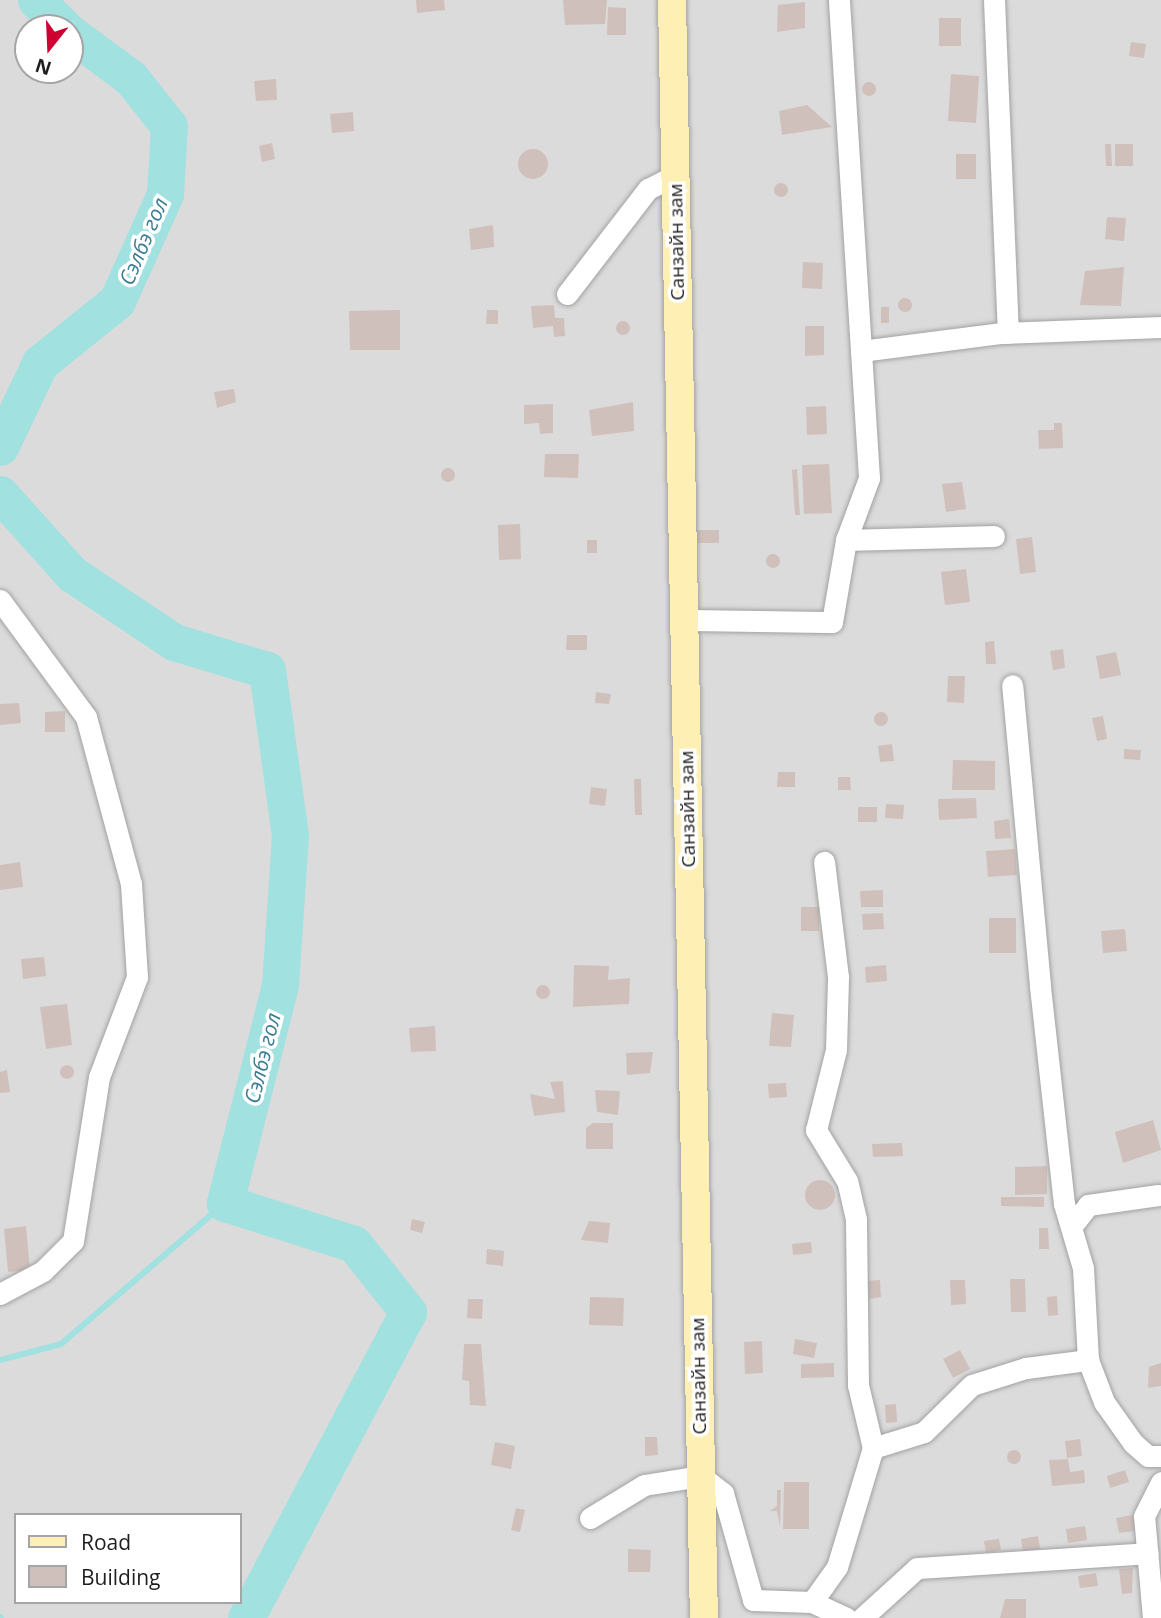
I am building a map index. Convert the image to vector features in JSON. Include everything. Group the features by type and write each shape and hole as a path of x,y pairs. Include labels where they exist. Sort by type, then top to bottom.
{"main road":[{"name":"Санзайн зам","path":"672,0 704,1618"}],"street":[{"path":"684,620 832,622 846,540 869,478 839,0"},
{"path":"994,0 1008,333"},
{"path":"567,295 648,189 676,175"},
{"path":"861,351 1008,333 1161,327"},
{"path":"846,540 994,536"},
{"path":"0,600 86,718 131,884 137,977 99,1077 73,1241 43,1271 0,1294"},
{"path":"1013,685 1037,958 1071,1227 1083,1268 1088,1360 1104,1402 1133,1443 1148,1456 1161,1455"},
{"path":"812,1602 837,1567 873,1448 858,1385 856,1219 847,1181 816,1130 836,1050 838,1002 824,862"},
{"path":"1071,1227 1088,1205 1158,1195"},
{"path":"873,1448 924,1432 972,1385 1026,1368 1088,1360"},
{"path":"590,1518 644,1485 701,1476 723,1493 753,1600 812,1602 846,1618"},
{"path":"1153,1618 1144,1516 1161,1482"},
{"path":"862,1618 917,1569 1148,1553"}],"shaded area":[{"path":"0,0 1161,0 1161,1618 0,1618"}],"building":[{"path":"416,0 444,0 445,10 417,13"},
{"path":"563,0 607,0 605,24 565,25"},
{"path":"805,2 805,28 777,32 778,5"},
{"path":"608,7 626,8 626,35 607,35"},
{"path":"939,18 961,18 961,46 939,46"},
{"path":"1131,42 1146,44 1144,58 1129,56"},
{"path":"951,74 979,76 976,123 948,121"},
{"path":"276,79 277,100 256,101 254,81"},
{"path":"866,82 872,82 876,89 872,96 866,96 862,92 862,86"},
{"path":"807,105 832,127 782,135 779,111"},
{"path":"353,112 354,131 332,133 330,114"},
{"path":"272,143 275,159 262,162 259,146"},
{"path":"1105,144 1111,144 1112,166 1106,166"},
{"path":"1115,144 1133,144 1133,166 1115,166"},
{"path":"533,149 544,153 548,164 544,175 533,179 522,175 518,164 522,153"},
{"path":"956,154 976,154 976,179 956,179"},
{"path":"778,183 784,183 788,190 784,197 778,197 774,193 774,187"},
{"path":"1107,217 1126,218 1124,241 1105,239"},
{"path":"493,225 494,247 471,250 469,229"},
{"path":"803,262 823,263 822,289 802,288"},
{"path":"1124,267 1121,306 1080,305 1085,271"},
{"path":"902,298 908,298 912,305 908,312 902,312 898,308 898,302"},
{"path":"554,305 555,318 564,318 565,336 554,337 553,326 533,328 531,306"},
{"path":"881,307 889,307 889,323 881,323"},
{"path":"400,310 400,350 350,350 349,311"},
{"path":"487,310 498,310 498,324 486,324"},
{"path":"623,321 628,323 628,333 623,335 618,333 616,328 618,323"},
{"path":"805,326 824,326 824,355 805,356"},
{"path":"234,389 236,402 217,408 214,392"},
{"path":"633,402 634,431 592,436 589,410"},
{"path":"553,404 553,433 540,434 539,423 524,424 524,405"},
{"path":"826,406 827,434 807,435 806,407"},
{"path":"1054,423 1062,423 1063,448 1039,449 1038,430 1054,430"},
{"path":"545,454 579,454 578,478 544,477"},
{"path":"829,464 832,513 804,514 802,465"},
{"path":"445,468 451,468 455,475 451,482 445,482 441,478 441,472"},
{"path":"797,469 800,515 795,515 792,470"},
{"path":"962,482 966,509 946,512 942,484"},
{"path":"520,524 521,559 499,560 498,525"},
{"path":"695,530 719,530 719,543 695,543"},
{"path":"1032,537 1036,572 1020,574 1016,539"},
{"path":"587,540 597,540 597,553 587,553"},
{"path":"770,554 776,554 780,561 776,568 770,568 766,564 766,558"},
{"path":"966,569 970,602 945,605 941,572"},
{"path":"567,635 587,635 587,650 566,650"},
{"path":"994,641 996,664 986,664 985,642"},
{"path":"1063,649 1065,668 1053,670 1050,651"},
{"path":"1116,652 1121,675 1100,679 1096,656"},
{"path":"948,676 965,676 964,703 947,702"},
{"path":"596,692 611,694 609,704 595,703"},
{"path":"19,703 21,723 0,725 0,704"},
{"path":"65,711 65,732 45,732 45,712"},
{"path":"878,712 884,712 888,719 884,726 878,726 874,722 874,716"},
{"path":"1103,716 1107,739 1097,741 1092,718"},
{"path":"892,744 894,761 880,762 878,746"},
{"path":"1124,749 1141,750 1140,760 1124,759"},
{"path":"953,760 995,761 995,790 952,790"},
{"path":"778,772 795,772 795,787 777,787"},
{"path":"838,777 850,777 851,790 838,790"},
{"path":"634,779 641,779 642,815 635,815"},
{"path":"591,787 607,789 605,806 589,804"},
{"path":"976,798 977,818 939,820 938,799"},
{"path":"886,804 904,805 903,819 885,818"},
{"path":"858,807 877,807 877,822 858,822"},
{"path":"1009,819 1011,838 995,839 994,821"},
{"path":"1015,849 1017,875 988,877 986,851"},
{"path":"20,862 23,887 0,890 0,865"},
{"path":"883,890 883,907 861,907 860,891"},
{"path":"801,907 819,907 819,931 801,931"},
{"path":"883,913 884,929 863,930 862,914"},
{"path":"989,918 1016,918 1016,953 989,953"},
{"path":"1125,929 1127,951 1103,953 1101,931"},
{"path":"44,957 46,976 23,979 21,959"},
{"path":"574,965 609,966 608,980 630,978 629,1004 573,1007"},
{"path":"886,965 887,981 866,983 865,967"},
{"path":"540,985 546,985 550,992 546,999 540,999 536,995 536,989"},
{"path":"67,1004 72,1045 46,1049 40,1007"},
{"path":"772,1013 794,1015 791,1047 769,1046"},
{"path":"435,1026 436,1051 411,1052 409,1028"},
{"path":"653,1052 650,1073 627,1075 626,1053"},
{"path":"64,1065 70,1065 74,1072 70,1079 64,1079 60,1075 60,1069"},
{"path":"7,1070 10,1092 0,1093 0,1072"},
{"path":"563,1081 565,1112 534,1116 530,1094 555,1099 550,1082"},
{"path":"786,1083 787,1097 769,1098 768,1084"},
{"path":"595,1090 620,1091 618,1115 597,1112"},
{"path":"1153,1120 1161,1150 1123,1163 1115,1132"},
{"path":"593,1123 613,1123 613,1149 586,1149 586,1128"},
{"path":"902,1143 903,1156 873,1157 872,1144"},
{"path":"1047,1166 1047,1194 1015,1195 1015,1167"},
{"path":"820,1180 830,1185 835,1195 830,1205 820,1210 810,1205 805,1195 810,1185"},
{"path":"1001,1197 1044,1197 1044,1207 1001,1206"},
{"path":"412,1219 425,1222 422,1233 410,1230"},
{"path":"589,1221 610,1223 608,1243 581,1240"},
{"path":"26,1226 30,1270 8,1272 4,1229"},
{"path":"1039,1228 1048,1228 1049,1249 1039,1249"},
{"path":"811,1242 812,1253 793,1255 792,1244"},
{"path":"487,1249 504,1251 503,1266 486,1264"},
{"path":"1010,1279 1025,1279 1026,1312 1011,1312"},
{"path":"880,1280 881,1297 869,1299 867,1281"},
{"path":"950,1280 965,1280 966,1304 951,1305"},
{"path":"1057,1296 1058,1315 1048,1316 1047,1297"},
{"path":"590,1297 624,1298 623,1326 589,1325"},
{"path":"468,1299 483,1299 482,1319 467,1318"},
{"path":"795,1339 817,1343 814,1358 793,1354"},
{"path":"762,1341 763,1373 745,1374 744,1342"},
{"path":"464,1344 481,1344 486,1406 470,1405 469,1381 462,1380"},
{"path":"960,1350 970,1369 953,1378 943,1359"},
{"path":"834,1363 834,1377 801,1378 801,1364"},
{"path":"1161,1363 1161,1386 1148,1388 1149,1367"},
{"path":"896,1404 897,1422 886,1423 885,1405"},
{"path":"645,1437 657,1437 658,1455 645,1456"},
{"path":"1080,1439 1082,1456 1067,1458 1065,1441"},
{"path":"495,1442 515,1446 511,1469 491,1465"},
{"path":"1011,1450 1017,1450 1021,1457 1017,1464 1011,1464 1007,1460 1007,1454"},
{"path":"1068,1459 1070,1472 1084,1470 1085,1483 1052,1486 1049,1460"},
{"path":"1125,1470 1129,1482 1110,1488 1107,1476"},
{"path":"784,1482 809,1482 809,1529 783,1529"},
{"path":"777,1490 781,1490 780,1526 777,1511 770,1511 777,1506"},
{"path":"516,1508 525,1510 520,1532 511,1530"},
{"path":"1133,1515 1135,1531 1119,1533 1116,1518"},
{"path":"1085,1526 1087,1540 1068,1543 1066,1529"},
{"path":"1038,1536 1040,1549 1023,1552 1021,1539"},
{"path":"999,1539 1001,1550 986,1553 984,1541"},
{"path":"628,1549 651,1550 650,1572 628,1572"},
{"path":"1133,1568 1132,1593 1122,1594 1119,1569"},
{"path":"1096,1573 1098,1586 1080,1588 1078,1576"},
{"path":"1005,1599 1026,1599 1026,1618 1000,1618"}],"waterway":[{"name":"Сэлбэ гол","path":"36,0 50,14"},
{"name":"Сэлбэ гол","path":"0,447 40,363 117,301 165,194 169,126 131,78 84,43"},
{"name":"Сэлбэ гол","path":"0,494 72,574 174,642 267,670 290,835 280,985 225,1203 354,1244 408,1312 246,1618"},
{"path":"0,1360 61,1344 225,1203"}]}
